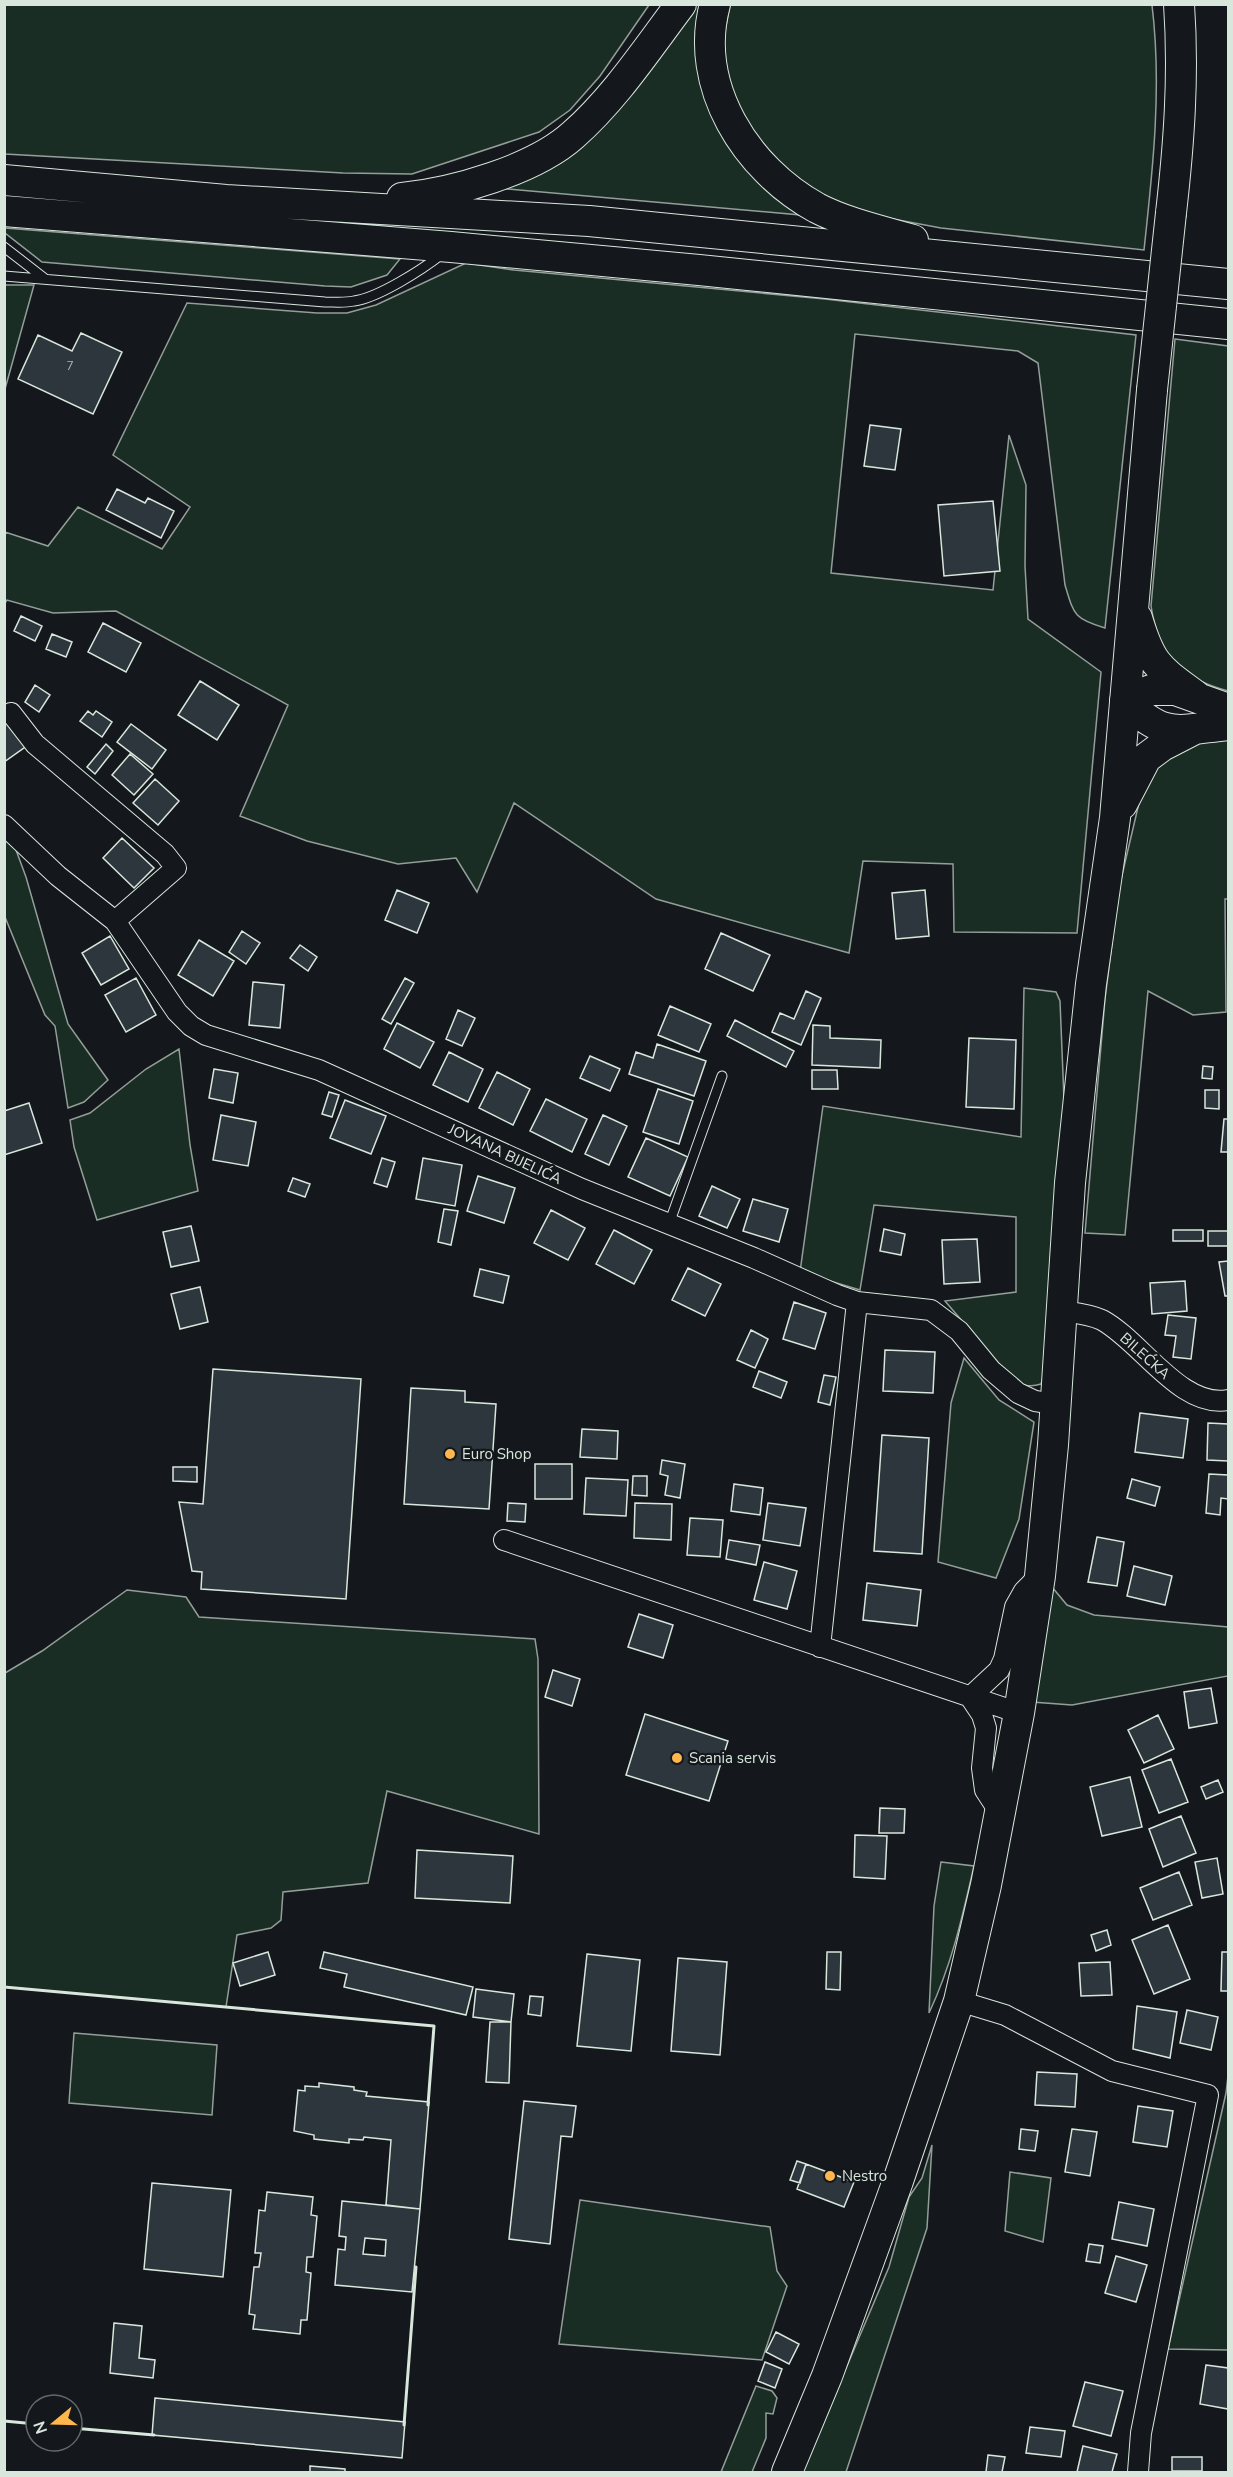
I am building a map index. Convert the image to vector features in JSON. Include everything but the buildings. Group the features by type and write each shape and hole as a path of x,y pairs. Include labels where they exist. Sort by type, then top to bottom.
{"main road":[{"path":"226,200 310,196 380,199 416,196 460,187 523,165 558,146 589,120 615,91 681,4"},
{"path":"715,4 709,44 710,67 730,122 759,162 797,195 836,216 906,238 956,248 1035,258 1079,268"},
{"path":"787,2472 827,2376 898,2181 959,2001 986,1885 1019,1713 1040,1576 1055,1404 1070,1183 1091,984 1115,818 1152,390 1179,144 1182,88 1179,4"},
{"path":"4,180 226,200 589,221 1228,284"},
{"path":"4,211 451,247 699,270 1224,326"},
{"path":"1133,605 1152,659 1165,673 1196,696"},
{"path":"1125,700 1151,690 1175,690 1228,709"},
{"path":"1125,700 1141,717 1157,727 1193,730 1228,725"},
{"path":"1115,818 1146,758 1162,746 1193,730"}],"street":[{"path":"11,713 35,744 165,854 176,868 115,921"},
{"name":"JOVANA BIJELIĆA","path":"4,825 58,876 115,921 177,1012 191,1026 206,1035 319,1070 582,1189 856,1302 931,1310 959,1330 991,1370 1018,1393 1035,1401 1055,1404"},
{"path":"820,1647 856,1302"},
{"name":"BILEĆKA","path":"1061,1311 1083,1314 1101,1320 1127,1337 1174,1382 1189,1392 1216,1402 1228,1400"},
{"path":"504,1540 1019,1713"},
{"path":"970,1697 999,1670 1009,1641 1015,1606 1024,1591 1040,1576"},
{"path":"970,1697 982,1715 986,1728 982,1768 985,1790 1000,1813"},
{"path":"959,2001 1005,2015 1112,2071 1208,2095 1141,2433 1138,2472"}],"lane":[{"path":"4,247 44,278"},
{"path":"4,276 325,302 354,301 374,295 425,268 451,247"},
{"path":"669,1224 722,1076"}],"green space":[{"path":"4,5 649,5 600,76 570,110 539,132 412,174 343,173 5,154"},
{"path":"687,5 703,5 704,73 812,216 486,187 524,172"},
{"path":"730,5 1152,5 1156,97 1144,250 941,228 845,210 798,186 754,140 730,96 722,47"},
{"path":"4,228 400,259 387,275 351,287 325,286 42,262 5,233"},
{"path":"466,263 514,270 825,299 1136,335 1105,628 1081,618 1073,609 1068,595 1038,363 1018,351 855,334 831,573 993,590 1009,435 1026,485 1025,566 1028,619 1101,672 1077,933 954,932 953,864 863,861 849,953 656,899 514,803 477,892 456,858 398,864 307,841 240,816 288,705 116,611 53,613 7,600 5,603 5,532 48,546 78,507 162,549 190,507 113,455 187,303 317,313 347,313 376,305"},
{"path":"4,285 34,285 5,389"},
{"path":"1175,339 1228,346 1228,691 1196,679 1174,662 1160,639 1151,606"},
{"path":"1228,738 1228,899 1225,899 1226,1012 1193,1015 1148,991 1125,1235 1085,1233 1105,999 1119,888 1143,786 1150,771 1184,742"},
{"path":"4,839 16,850 26,877 68,1024 108,1080 84,1102 68,1108 55,1026 45,1015 5,917"},
{"path":"1024,988 1056,992 1060,1001 1065,1124 1044,1375 1041,1384 1033,1386 1022,1384 1011,1378 945,1301 1016,1292 1016,1217 874,1205 860,1290 800,1272 823,1106 1021,1137"},
{"path":"179,1049 190,1145 198,1191 97,1220 74,1147 70,1120 90,1113 146,1069"},
{"path":"964,1358 999,1400 1034,1422 1019,1519 996,1578 938,1562 951,1403"},
{"path":"1052,1587 1067,1605 1094,1615 1228,1627 1228,1676 1072,1705 1032,1702"},
{"path":"127,1590 186,1597 199,1617 535,1639 538,1659 539,1834 387,1791 368,1883 283,1892 281,1920 271,1928 237,1935 226,2007 5,1987 5,1673 42,1651"},
{"path":"941,1862 974,1866 950,1959 929,2013 934,1906"},
{"path":"74,2033 217,2045 212,2115 69,2103"},
{"path":"1228,2076 1228,2350 1168,2349 1226,2093"},
{"path":"932,2145 927,2228 846,2472 802,2472 889,2267 909,2197 922,2178"},
{"path":"1010,2172 1051,2178 1043,2242 1005,2231"},
{"path":"580,2200 770,2227 777,2271 787,2286 762,2360 559,2344"},
{"path":"756,2386 772,2391 777,2398 773,2414 766,2413 766,2438 752,2472 721,2472"}],"wall":[{"path":"4,1987 434,2026 428,2105"},
{"path":"404,2425 416,2267"},
{"path":"4,2421 24,2423"},
{"path":"84,2429 154,2435"}],"place":[{"name":"Euro Shop","path":"450,1454"},
{"name":"Scania servis","path":"677,1758"},
{"name":"Nestro","path":"830,2176"}]}
